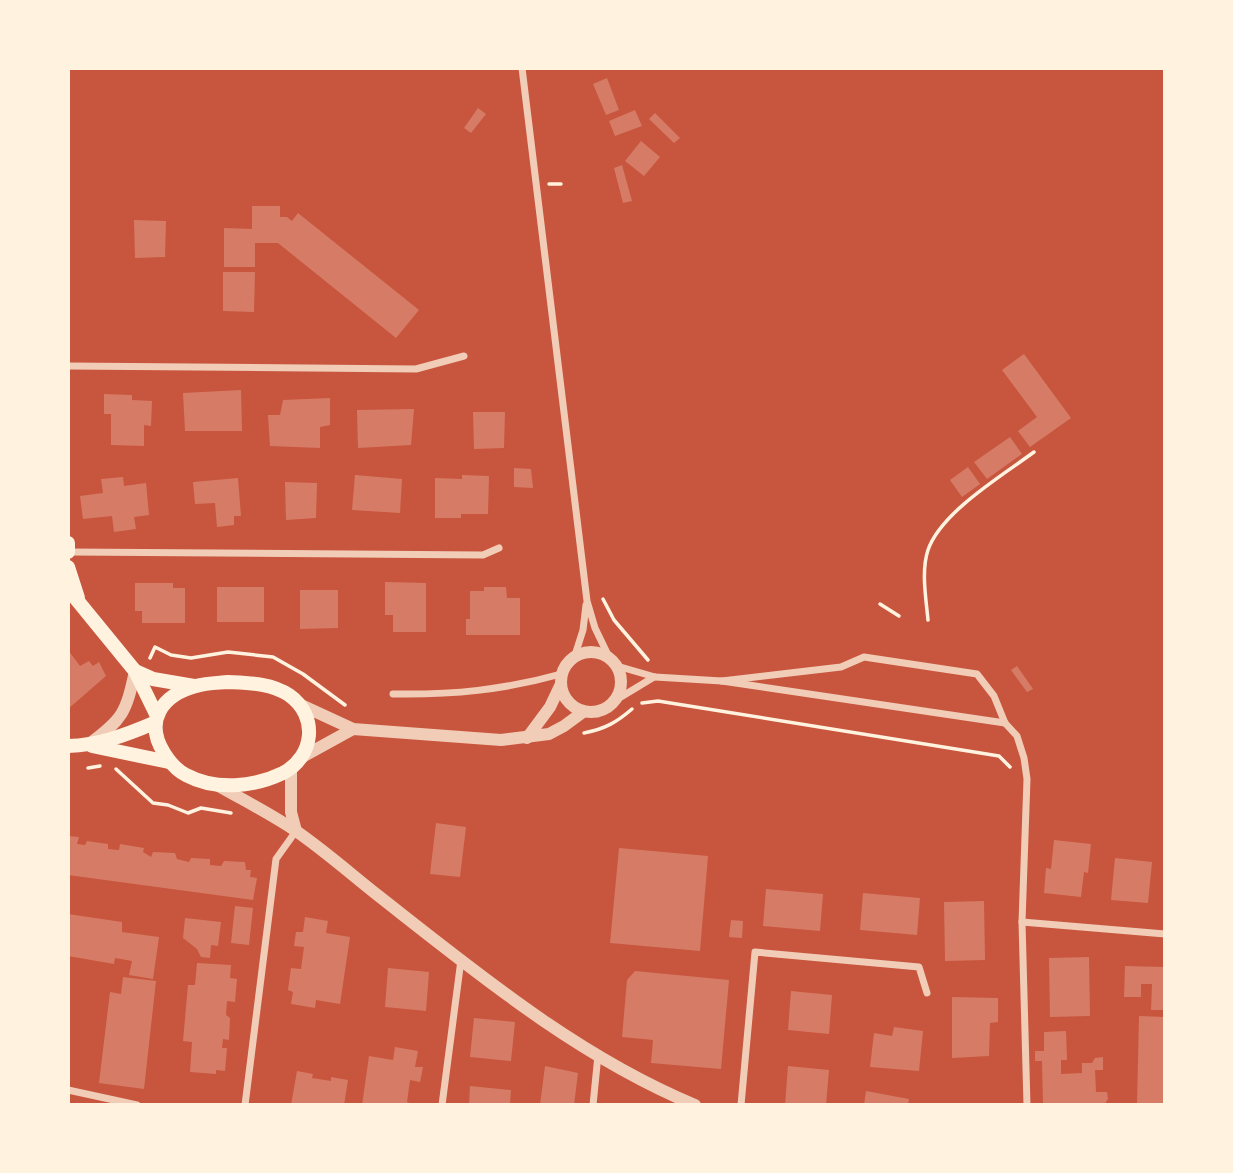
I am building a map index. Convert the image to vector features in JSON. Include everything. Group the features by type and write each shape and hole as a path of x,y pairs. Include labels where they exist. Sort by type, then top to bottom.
{"main road":[{"path":"68,543 68,552"},
{"path":"68,567 73,594 135,671 155,719 156,741 169,762 184,775 217,785 248,785 291,769 304,756 310,740 309,722 301,705 288,695 265,684 228,682 195,686 153,680 135,671"},
{"path":"68,746 87,745 119,736 155,719 163,705 195,686"},
{"path":"87,745 169,762"}],"street":[{"path":"522,68 587,601 595,628 621,677 621,689 616,700"},
{"path":"68,366 416,369 464,356"},
{"path":"68,552 483,555 499,548"},
{"path":"575,655 583,630 587,601"},
{"path":"527,738 550,708 566,664 575,655 586,651 598,652 613,662 655,677 722,681 1005,723"},
{"path":"722,681 841,667 864,657 977,674 994,696 1005,723 1017,736 1027,779 1022,922 1027,1105"},
{"path":"87,745 114,725 125,712 135,671"},
{"path":"561,680 564,698 573,707 583,712 596,713 655,677"},
{"path":"393,694 442,695 561,680"},
{"path":"301,705 354,729 501,740 549,734 583,712"},
{"path":"304,756 354,729"},
{"path":"245,1105 276,859 296,831 291,811 291,769"},
{"path":"217,785 296,831 461,960 545,1021 660,1090 695,1105"},
{"path":"1022,922 1165,934"},
{"path":"741,1105 755,952 919,967 927,993"},
{"path":"442,1105 461,960"},
{"path":"593,1105 598,1055"},
{"path":"68,1090 137,1105"},
{"path":"88,1105 89,1095"}],"path":[{"path":"928,620 925,571 929,550 939,531 965,503 1034,452"},
{"path":"600,594 614,620 650,663"},
{"path":"880,604 899,615"},
{"path":"579,734 608,727 643,702 657,701 999,756 1009,764 1011,772"},
{"path":"113,765 153,803 168,805 188,813 201,807 239,815"},
{"path":"88,768 100,766"}],"building":[{"path":"607,78 619,110 606,115 593,84"},
{"path":"478,108 486,114 471,133 464,128"},
{"path":"635,110 642,126 615,136 609,121"},
{"path":"655,113 680,138 674,143 649,119"},
{"path":"641,141 660,157 644,176 625,161"},
{"path":"622,165 632,201 623,203 614,168"},
{"path":"252,206 280,206 280,217 287,217 292,221 298,213 419,310 396,338 278,243 255,243 255,267 224,267 224,228 252,229"},
{"path":"134,220 166,221 165,257 135,258"},
{"path":"223,272 255,272 254,312 223,311"},
{"path":"1024,354 1071,418 1030,447 1018,431 1037,417 1002,370"},
{"path":"241,390 242,431 185,431 183,393"},
{"path":"104,394 132,395 132,400 152,401 151,426 144,425 144,446 111,445 111,414 104,414"},
{"path":"330,398 330,425 320,427 320,448 270,446 268,415 280,415 283,400"},
{"path":"414,409 411,445 358,448 357,410"},
{"path":"473,412 505,412 504,448 474,449"},
{"path":"1010,437 1022,454 987,479 974,462"},
{"path":"968,467 980,484 962,497 950,480"},
{"path":"514,468 531,469 533,488 514,487"},
{"path":"355,475 402,479 400,513 352,510"},
{"path":"462,475 489,476 488,514 435,518 435,478 462,479"},
{"path":"123,477 124,486 146,483 149,515 134,517 136,529 114,532 112,516 83,519 80,496 103,493 101,479"},
{"path":"238,478 241,516 234,516 234,525 217,527 215,503 195,504 193,482"},
{"path":"285,482 317,483 316,518 286,520"},
{"path":"385,582 426,583 426,632 393,632 393,615 385,615"},
{"path":"135,583 173,583 173,588 185,588 185,623 142,623 142,611 135,611"},
{"path":"217,587 264,587 264,622 217,622"},
{"path":"484,587 506,587 507,598 520,598 520,635 466,635 466,619 470,619 470,591 484,591"},
{"path":"300,590 338,590 338,628 300,629"},
{"path":"68,650 80,666 89,661 93,666 99,662 106,676 68,709"},
{"path":"1017,666 1033,689 1027,692 1011,670"},
{"path":"436,823 466,827 460,877 430,874"},
{"path":"68,836 79,837 77,844 85,845 87,841 108,844 108,849 119,850 120,844 144,848 143,852 151,857 153,852 175,853 177,859 189,862 191,858 210,859 210,865 221,866 224,861 245,862 246,870 251,870 250,877 257,878 253,900 68,875"},
{"path":"1054,840 1091,844 1088,873 1084,872 1081,897 1044,893 1046,868 1051,869"},
{"path":"619,848 708,856 700,951 610,943"},
{"path":"1115,858 1152,862 1148,903 1111,900"},
{"path":"766,889 823,894 820,931 763,926"},
{"path":"863,893 920,898 917,935 860,930"},
{"path":"984,901 985,960 945,961 944,902"},
{"path":"235,906 253,908 249,945 231,943"},
{"path":"68,914 122,922 122,932 159,937 153,979 129,975 132,961 115,958 114,964 68,956"},
{"path":"305,917 328,921 326,933 350,937 340,1004 316,1000 315,1008 291,1004 293,992 288,990 291,968 301,969 304,947 294,946 296,932 303,932"},
{"path":"185,918 221,922 218,946 211,945 210,958 201,957 197,949 183,938"},
{"path":"731,920 743,921 742,938 729,937"},
{"path":"1089,957 1090,1016 1050,1017 1049,958"},
{"path":"197,963 231,965 230,978 237,979 235,1002 227,1001 226,1015 230,1018 229,1040 223,1039 222,1048 227,1048 225,1071 216,1070 216,1074 190,1072 192,1042 183,1041 188,985 195,985"},
{"path":"1125,966 1165,967 1165,1010 1151,1010 1152,984 1141,984 1141,997 1124,997"},
{"path":"388,968 429,972 426,1011 385,1007"},
{"path":"635,971 729,980 721,1069 651,1063 653,1040 622,1037 627,980"},
{"path":"123,977 156,981 144,1089 99,1083 110,992 121,994"},
{"path":"791,991 832,995 829,1034 788,1030"},
{"path":"952,997 998,998 998,1022 990,1023 989,1056 952,1058"},
{"path":"1139,1016 1165,1017 1163,1105 1137,1105"},
{"path":"474,1018 515,1022 511,1061 470,1057"},
{"path":"894,1027 923,1031 919,1071 870,1067 874,1033 892,1036"},
{"path":"1066,1031 1067,1060 1061,1060 1061,1074 1082,1073 1082,1063 1092,1063 1095,1058 1103,1057 1103,1070 1095,1070 1096,1092 1107,1092 1108,1099 1104,1105 1043,1105 1042,1061 1035,1061 1035,1051 1044,1051 1044,1032"},
{"path":"395,1047 418,1051 415,1067 423,1067 420,1082 410,1080 407,1102 416,1105 362,1105 369,1056 393,1060"},
{"path":"545,1066 578,1073 574,1105 540,1105"},
{"path":"788,1066 829,1070 826,1105 785,1105"},
{"path":"297,1071 313,1074 312,1078 348,1080 344,1105 291,1105"},
{"path":"470,1086 511,1090 510,1105 469,1105"},
{"path":"866,1091 909,1099 908,1105 864,1105"}]}
